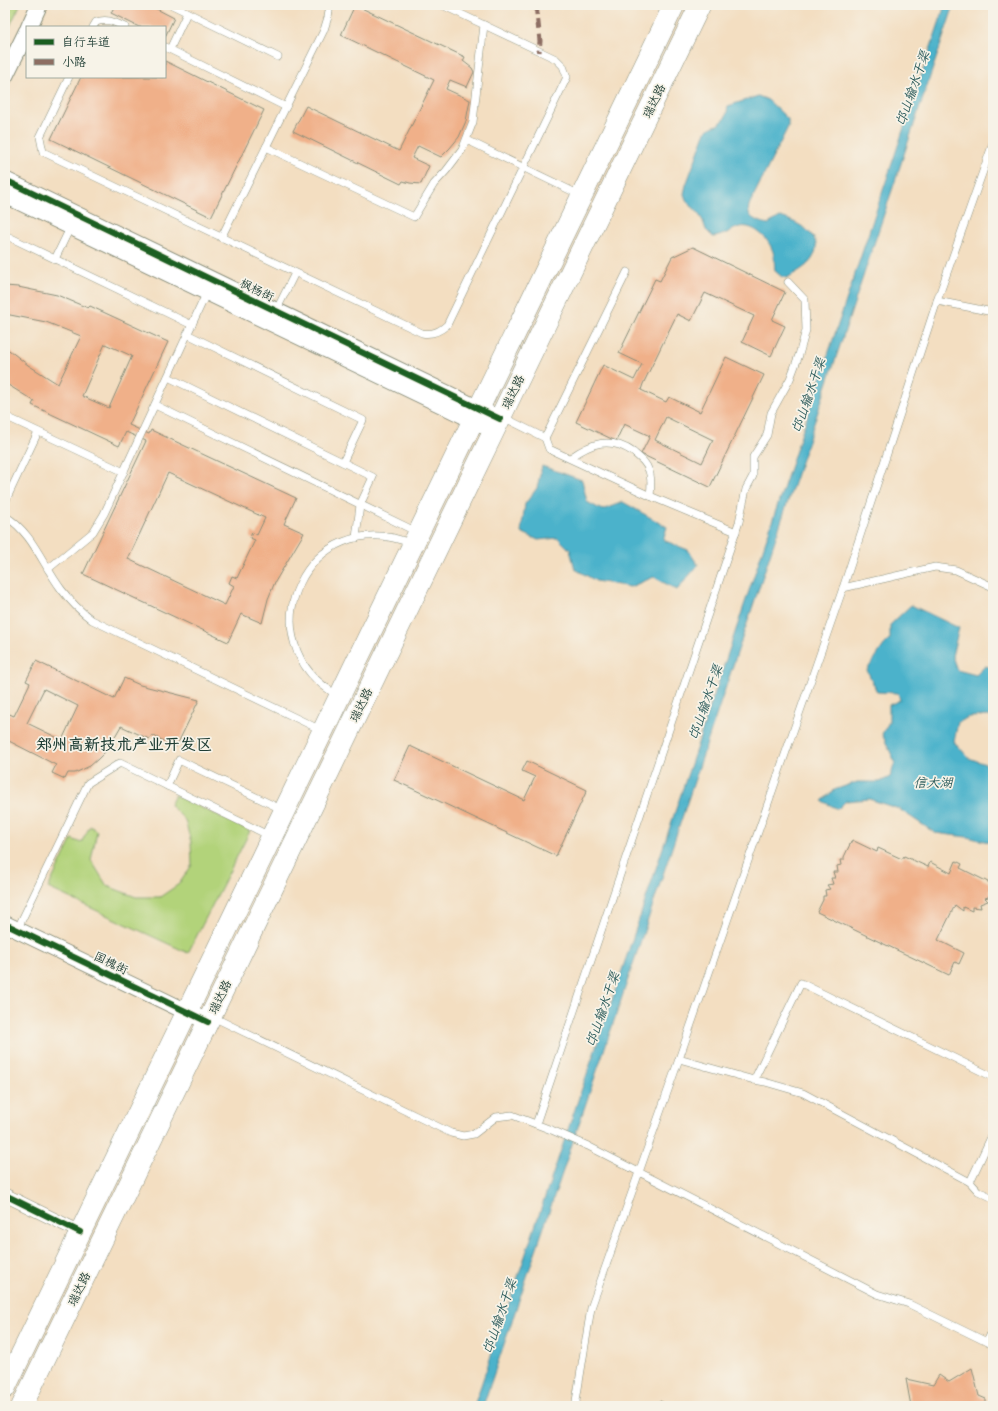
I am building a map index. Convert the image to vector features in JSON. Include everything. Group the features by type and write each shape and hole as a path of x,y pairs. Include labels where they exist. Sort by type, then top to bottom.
{"main road":[{"name":"瑞达路","path":"5,1388 674,5"},
{"name":"瑞达路","path":"22,1406 498,422 700,9"}],"street":[{"path":"29,26 39,5"},
{"path":"5,76 26,32"},
{"name":"枫杨街","path":"5,180 276,311 476,414"},
{"name":"枫杨街","path":"5,195 207,292 476,414 498,422"},
{"name":"国槐街","path":"11,927 187,1012 209,1019"},
{"path":"5,1196 80,1232"}],"lane":[{"path":"172,5 278,57"},
{"path":"221,238 324,30 330,5"},
{"path":"69,78 40,137 43,152 422,333 430,334 440,331 447,325 567,77 562,66 556,59 442,5"},
{"path":"188,13 167,48 286,106"},
{"path":"94,26 96,22 103,19 113,21 123,26"},
{"path":"266,147 414,217 429,191 462,150 473,122 484,25"},
{"path":"466,140 582,196"},
{"path":"577,1406 576,1401 590,1308 639,1173 843,588 937,302 993,143"},
{"path":"55,259 71,226"},
{"path":"5,235 192,325"},
{"path":"545,438 627,272"},
{"path":"276,311 295,273"},
{"path":"536,1124 736,532 746,490 753,476 753,457 767,435 771,413 790,379 806,330 805,300 788,282"},
{"path":"48,569 93,532 104,514 207,292"},
{"path":"937,302 993,312"},
{"path":"187,334 363,420 343,462"},
{"path":"168,377 373,477 360,505 356,538"},
{"path":"155,405 360,505 415,541"},
{"path":"5,416 124,472"},
{"path":"498,422 545,438 550,449 650,496 736,532"},
{"path":"5,502 38,432"},
{"path":"570,458 594,444 618,444 628,449 646,464 650,472 650,496"},
{"path":"5,516 24,530 60,589 92,620 323,730"},
{"path":"340,697 318,683 302,662 293,639 291,614 297,589 309,567 326,551 346,541 367,536 389,536 415,541"},
{"path":"843,588 936,567 956,570 993,587"},
{"path":"167,786 179,760 284,811"},
{"path":"11,927 88,783 120,763 271,837"},
{"path":"754,1080 801,983 993,1078"},
{"path":"209,1019 451,1133 463,1136 474,1134 496,1117 512,1115 554,1131 588,1146 877,1294 909,1304 990,1344 993,1329"},
{"path":"679,1059 802,1093 970,1182 978,1191 993,1198"},
{"path":"970,1182 993,1133"}],"green space":[{"path":"5,5 20,5 5,36"},
{"path":"175,795 250,831 188,953 48,888 72,839 81,843 90,826 97,831 91,860 107,886 136,897 160,897 179,884 192,865 191,842 185,820 170,805"}],"water":[{"path":"945,5 954,5 617,1012 483,1406 474,1406 609,1009"},
{"path":"758,96 768,100 788,119 788,127 750,203 750,215 755,220 768,224 780,217 795,222 808,231 816,243 816,251 810,262 801,270 787,278 782,277 775,271 773,251 770,244 759,232 750,227 740,227 713,237 706,230 697,211 687,202 684,194 706,131 724,120 728,106"},
{"path":"542,466 582,480 587,502 602,510 623,502 667,527 663,540 688,550 698,565 677,590 654,577 630,587 596,581 575,569 570,550 558,538 538,540 521,532 525,504 537,488"},
{"name":"信大湖","path":"911,605 959,628 952,656 957,670 976,675 985,666 992,668 993,720 990,716 969,717 958,722 954,742 969,758 988,765 993,763 993,843 967,837 935,833 899,809 869,799 846,801 838,809 822,801 834,790 857,782 880,782 890,777 895,762 882,734 889,722 889,705 900,700 898,693 877,692 867,670 884,645 890,639 890,625"}],"building":[{"path":"115,5 149,5 174,18 166,35 166,26 137,26 111,13"},
{"path":"355,5 465,57 463,61 472,68 474,72 467,87 450,80 446,89 470,100 466,121 459,137 441,157 418,146 412,158 429,166 421,184 403,181 401,184 293,131 306,106 399,151 434,80 341,35"},
{"path":"166,61 264,110 211,217 51,139 81,78 166,78"},
{"path":"693,247 785,292 772,320 785,326 771,356 742,342 754,316 705,293 691,321 677,314 643,384 641,390 666,402 669,397 700,412 726,357 764,375 710,487 641,454 650,436 624,424 616,441 576,422 603,365 634,380 642,364 619,353 655,279 660,281 672,257","holes":["666,417 713,440 702,463 655,440"]},
{"path":"5,286 18,287 57,295 88,308 90,306 168,342 129,425 149,434 151,430 296,498 284,524 304,533 275,582 268,599 262,623 241,614 228,642 83,574 146,441 126,432 119,446 32,405 34,401 5,383 5,347 28,365 58,384 81,336 46,322 5,314","holes":["105,344 132,356 109,408 82,396","168,473 265,518 257,535 252,532 250,538 255,540 237,578 232,576 229,583 234,586 225,605 128,559"]},
{"path":"36,661 114,699 124,678 140,685 199,700 176,747 152,735 149,739 121,726 107,750 98,759 90,766 75,773 68,773 65,779 52,773 56,765 5,739 5,712 14,716 30,683 26,681","holes":["44,689 78,706 62,740 27,723"]},
{"path":"410,746 524,800 535,777 522,771 527,761 587,790 556,856 394,780"},
{"path":"852,840 877,852 878,848 902,859 904,856 928,867 930,862 951,873 956,861 962,864 960,868 992,884 989,891 993,893 991,896 985,898 988,901 980,904 981,908 972,907 972,911 963,907 963,911 955,905 938,940 964,953 959,964 955,962 949,975 817,912 823,900 823,896 826,896 825,890 830,889 827,885 833,884 831,878 835,878 833,872 838,872 837,866 841,865 840,860 844,860"},
{"path":"972,1368 979,1396 986,1399 986,1406 911,1406 906,1379 933,1385 939,1375 949,1382"},
{"path":"660,1401 671,1406 657,1406"}],"marked path":[{"path":"536,5 540,41 539,52"}],"cycle path":[{"path":"5,180 500,419"},
{"path":"5,924 208,1022"},
{"path":"5,1195 80,1232"}],"district":[{"name":"郑州高新技术产业开发区","path":"124,744"}],"water label":[{"name":"邙山输水干渠","path":"912,88"},
{"name":"邙山输水干渠","path":"808,395"},
{"name":"邙山输水干渠","path":"705,702"},
{"name":"邙山输水干渠","path":"602,1009"},
{"name":"邙山输水干渠","path":"499,1316"}]}
